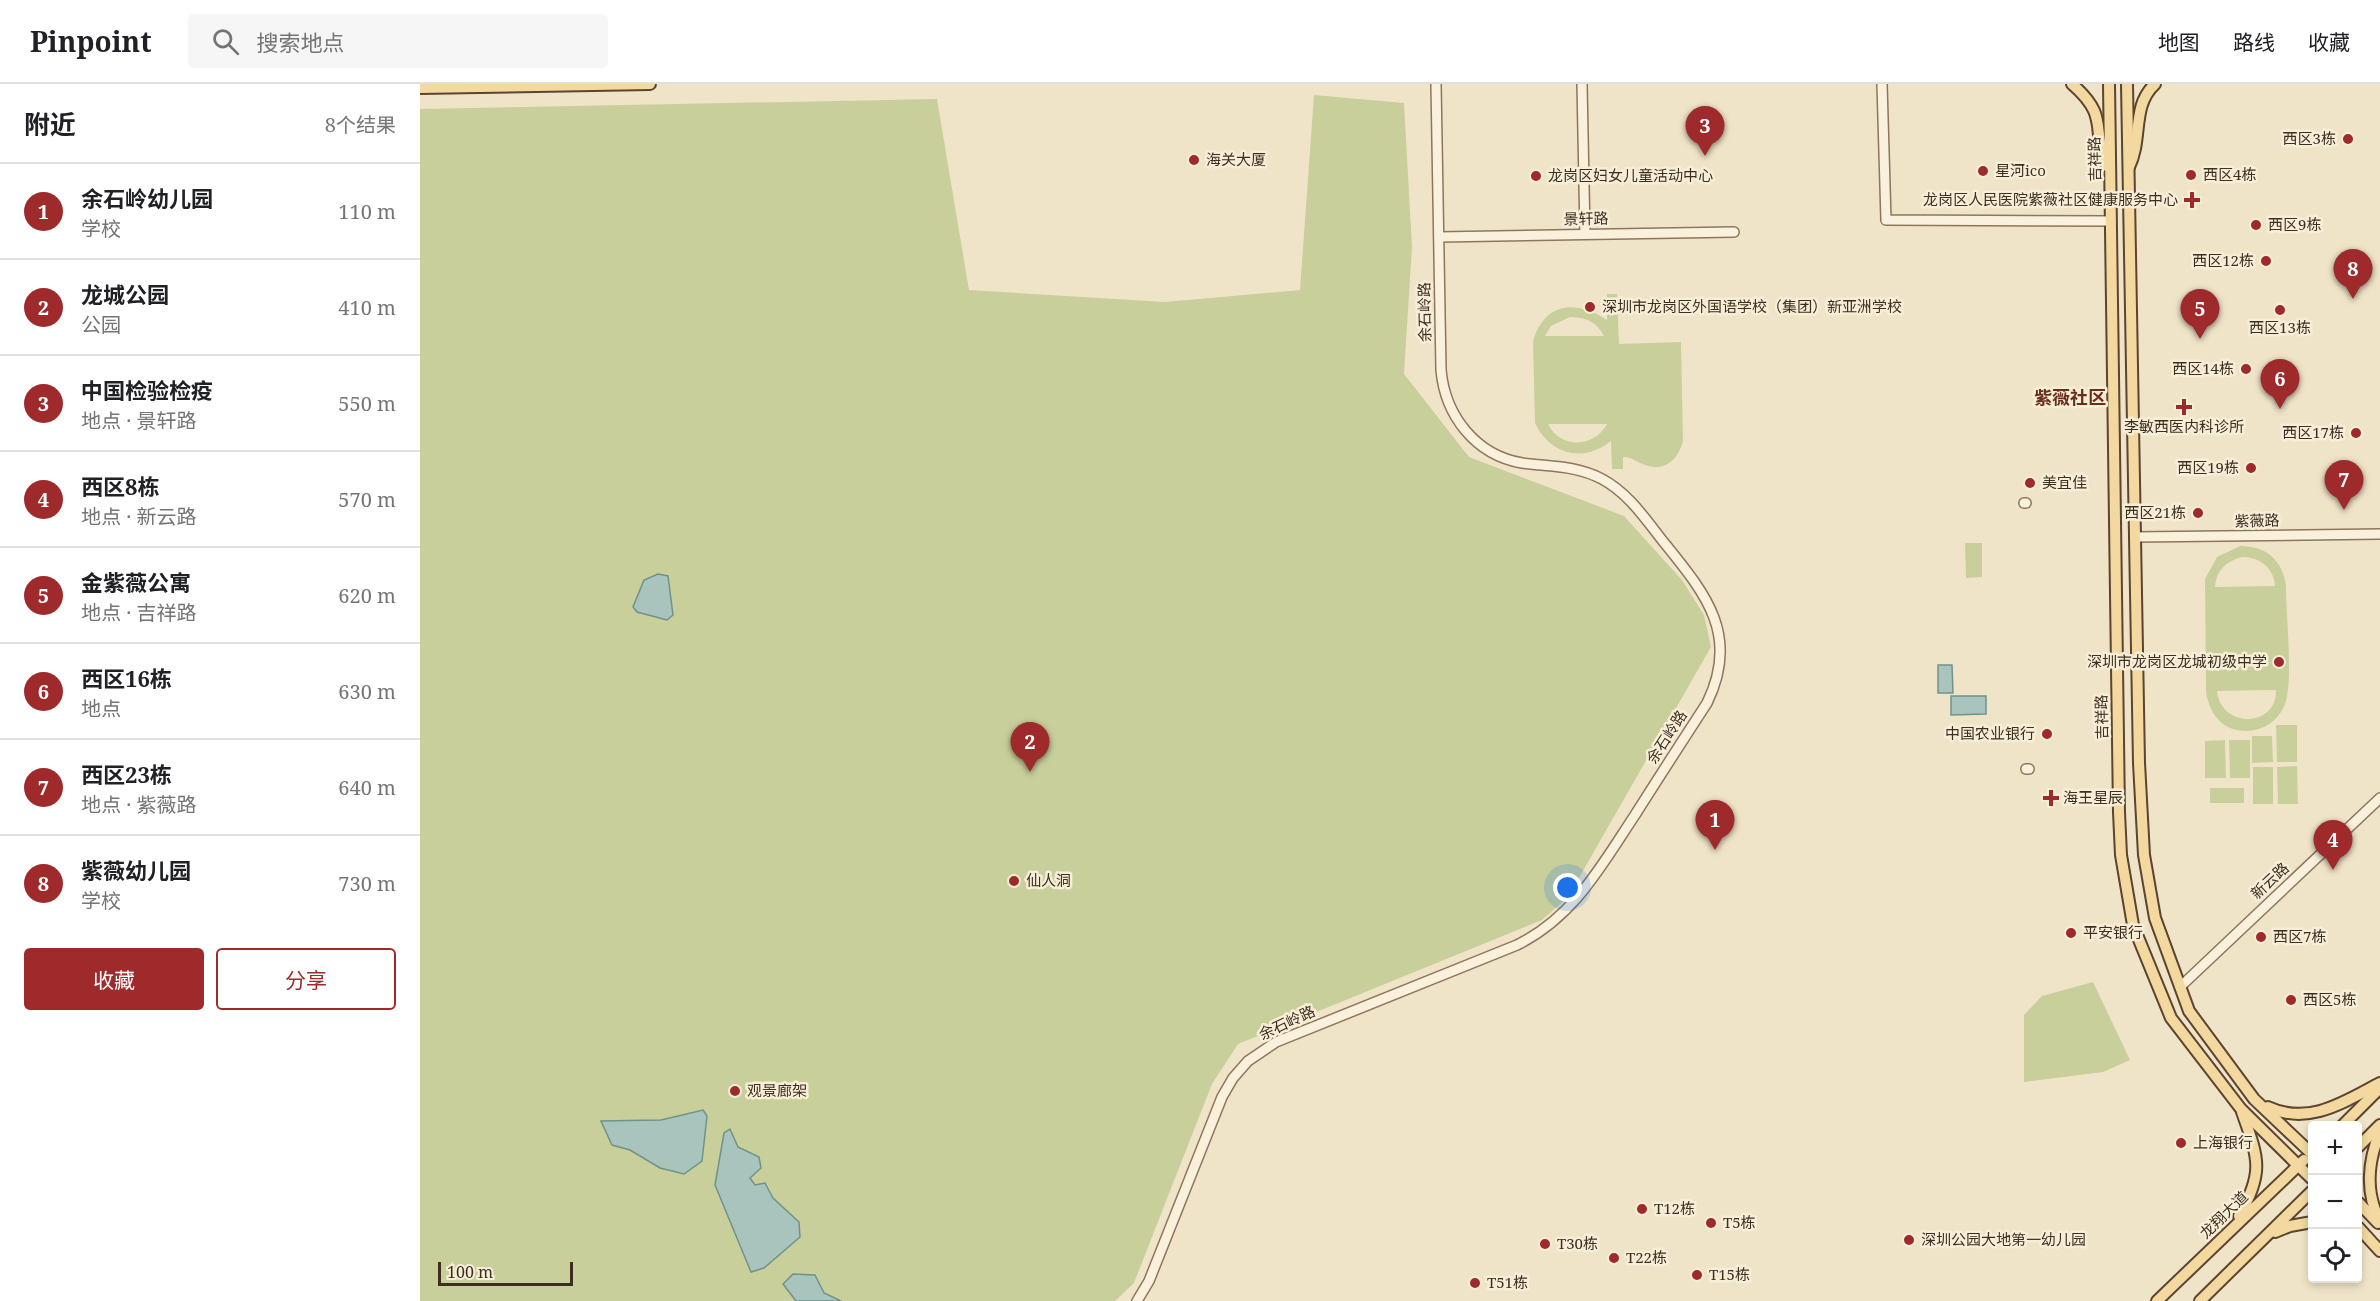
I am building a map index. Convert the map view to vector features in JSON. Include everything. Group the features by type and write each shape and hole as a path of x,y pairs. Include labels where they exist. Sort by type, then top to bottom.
{"main road":[{"path":"420,88 650,84"},
{"path":"2072,84 2095,109 2100,131 2100,148 2110,172"},
{"name":"吉祥路","path":"2109,84 2118,768 2121,855 2133,925 2170,1018 2241,1108 2309,1175"},
{"path":"2127,84 2134,537 2144,855 2155,918 2189,1011 2254,1099 2308,1149"},
{"path":"2128,170 2138,147 2142,104 2148,91 2155,84"},
{"path":"2254,1099 2281,1112 2311,1114 2331,1108 2380,1083"},
{"path":"2346,1121 2380,1088"},
{"path":"2231,1229 2250,1195 2258,1164 2241,1108"},
{"path":"2362,1143 2380,1125"},
{"path":"2380,1132 2370,1163 2369,1181 2380,1223"},
{"name":"龙翔大道","path":"2157,1301 2308,1156"},
{"path":"2200,1301 2308,1196"},
{"path":"2362,1206 2380,1223"},
{"path":"2251,1251 2275,1232 2308,1223"},
{"path":"2360,1229 2378,1249"},
{"path":"2362,1236 2378,1249"}],"street":[{"name":"余石岭路","path":"1137,1301 1149,1281 1222,1097 1240,1069 1276,1042 1517,945 1551,925 1587,887 1707,703 1716,682 1720,660 1720,638 1711,606 1700,587 1629,498 1612,485 1583,471 1562,465 1523,463 1502,457 1473,439 1458,423 1448,403 1442,381 1436,84"},
{"path":"1582,84 1585,234"},
{"path":"1882,84 1886,220 2110,221"},
{"name":"景轩路","path":"1439,237 1734,232"},
{"name":"紫薇路","path":"2134,537 2380,534"},
{"name":"新云路","path":"2180,987 2380,798"}],"green space":[{"path":"1314,95 1404,103 1412,247 1404,374 1469,457 1624,516 1682,580 1704,615 1711,647 1568,897 1542,920 1238,1044 1212,1084 1134,1283 1115,1301 420,1301 420,109 937,99 969,290 1165,302 1300,290"},
{"path":"1607,294 1617,294 1619,344 1681,342 1683,441 1678,454 1670,463 1652,467 1623,457 1623,469 1612,469 1611,441 1590,452 1568,452 1549,442 1535,423 1533,341 1538,328 1545,318 1563,308 1584,309 1607,320","holes":["1570,317 1590,321 1604,336 1545,336 1551,326","1548,424 1607,424 1594,438 1577,442 1560,438"]},
{"path":"1965,543 1982,543 1982,577 1966,578"},
{"path":"2240,546 2258,549 2272,556 2284,577 2289,661 2286,701 2278,717 2256,730 2230,728 2220,722 2213,713 2207,697 2205,579 2217,557","holes":["2242,557 2255,559 2265,565 2272,574 2275,586 2215,587 2217,576 2223,568 2231,561","2276,690 2274,703 2268,712 2248,719 2228,712 2221,703 2217,691"]},
{"path":"2276,725 2297,725 2297,762 2277,762"},
{"path":"2252,736 2272,736 2273,762 2252,763"},
{"path":"2225,740 2226,778 2205,778 2205,741"},
{"path":"2229,740 2250,740 2250,778 2230,778"},
{"path":"2297,766 2298,804 2278,804 2277,767"},
{"path":"2253,767 2273,767 2273,804 2253,804"},
{"path":"2210,788 2244,788 2244,803 2210,803"},
{"path":"2093,982 2130,1060 2103,1072 2024,1082 2024,1015 2042,996"}],"water":[{"path":"658,574 668,576 673,615 667,620 637,612 633,607 644,580"},
{"path":"1938,665 1952,665 1953,693 1938,693"},
{"path":"1951,696 1986,696 1986,714 1951,715"},
{"path":"703,1110 707,1116 702,1161 684,1174 660,1168 630,1150 612,1145 601,1121 661,1120"},
{"path":"730,1129 738,1147 759,1157 761,1168 750,1178 755,1185 765,1183 773,1198 799,1222 800,1237 764,1268 751,1272 715,1185 724,1133"},
{"path":"793,1274 815,1275 824,1293 841,1301 796,1301 783,1284"}],"place":[{"name":"西区3栋","path":"2348,139"},
{"name":"中国检验检疫","path":"1705,156"},
{"name":"海关大厦","path":"1194,160"},
{"name":"星河ico","path":"1983,171"},
{"name":"西区4栋","path":"2191,175"},
{"name":"龙岗区妇女儿童活动中心","path":"1536,176"},
{"name":"龙岗区人民医院紫薇社区健康服务中心","path":"2192,200"},
{"name":"西区9栋","path":"2256,225"},
{"name":"西区12栋","path":"2266,261"},
{"name":"紫薇幼儿园","path":"2353,299"},
{"name":"深圳市龙岗区外国语学校（集团）新亚洲学校","path":"1590,307"},
{"name":"西区13栋","path":"2280,310"},
{"name":"金紫薇公寓","path":"2200,339"},
{"name":"西区14栋","path":"2246,369"},
{"name":"李敏西医内科诊所","path":"2184,407"},
{"name":"西区16栋","path":"2280,409"},
{"name":"西区17栋","path":"2356,433"},
{"name":"西区19栋","path":"2251,468"},
{"name":"美宜佳","path":"2030,483"},
{"name":"西区23栋","path":"2344,510"},
{"name":"西区21栋","path":"2198,513"},
{"name":"深圳市龙岗区龙城初级中学","path":"2279,662"},
{"name":"中国农业银行","path":"2047,734"},
{"name":"龙城公园","path":"1030,772"},
{"name":"海王星辰","path":"2051,798"},
{"name":"余石岭幼儿园","path":"1715,850"},
{"name":"西区8栋","path":"2333,870"},
{"name":"仙人洞","path":"1014,881"},
{"name":"平安银行","path":"2071,933"},
{"name":"西区7栋","path":"2261,937"},
{"name":"西区5栋","path":"2291,1000"},
{"name":"观景廊架","path":"735,1091"},
{"name":"上海银行","path":"2181,1143"},
{"name":"T12栋","path":"1642,1209"},
{"name":"T5栋","path":"1711,1223"},
{"name":"深圳公园大地第一幼儿园","path":"1909,1240"},
{"name":"T30栋","path":"1545,1244"},
{"name":"T22栋","path":"1614,1258"},
{"name":"T15栋","path":"1697,1275"},
{"name":"T51栋","path":"1475,1283"}],"district":[{"name":"紫薇社区","path":"2070,398"}]}
